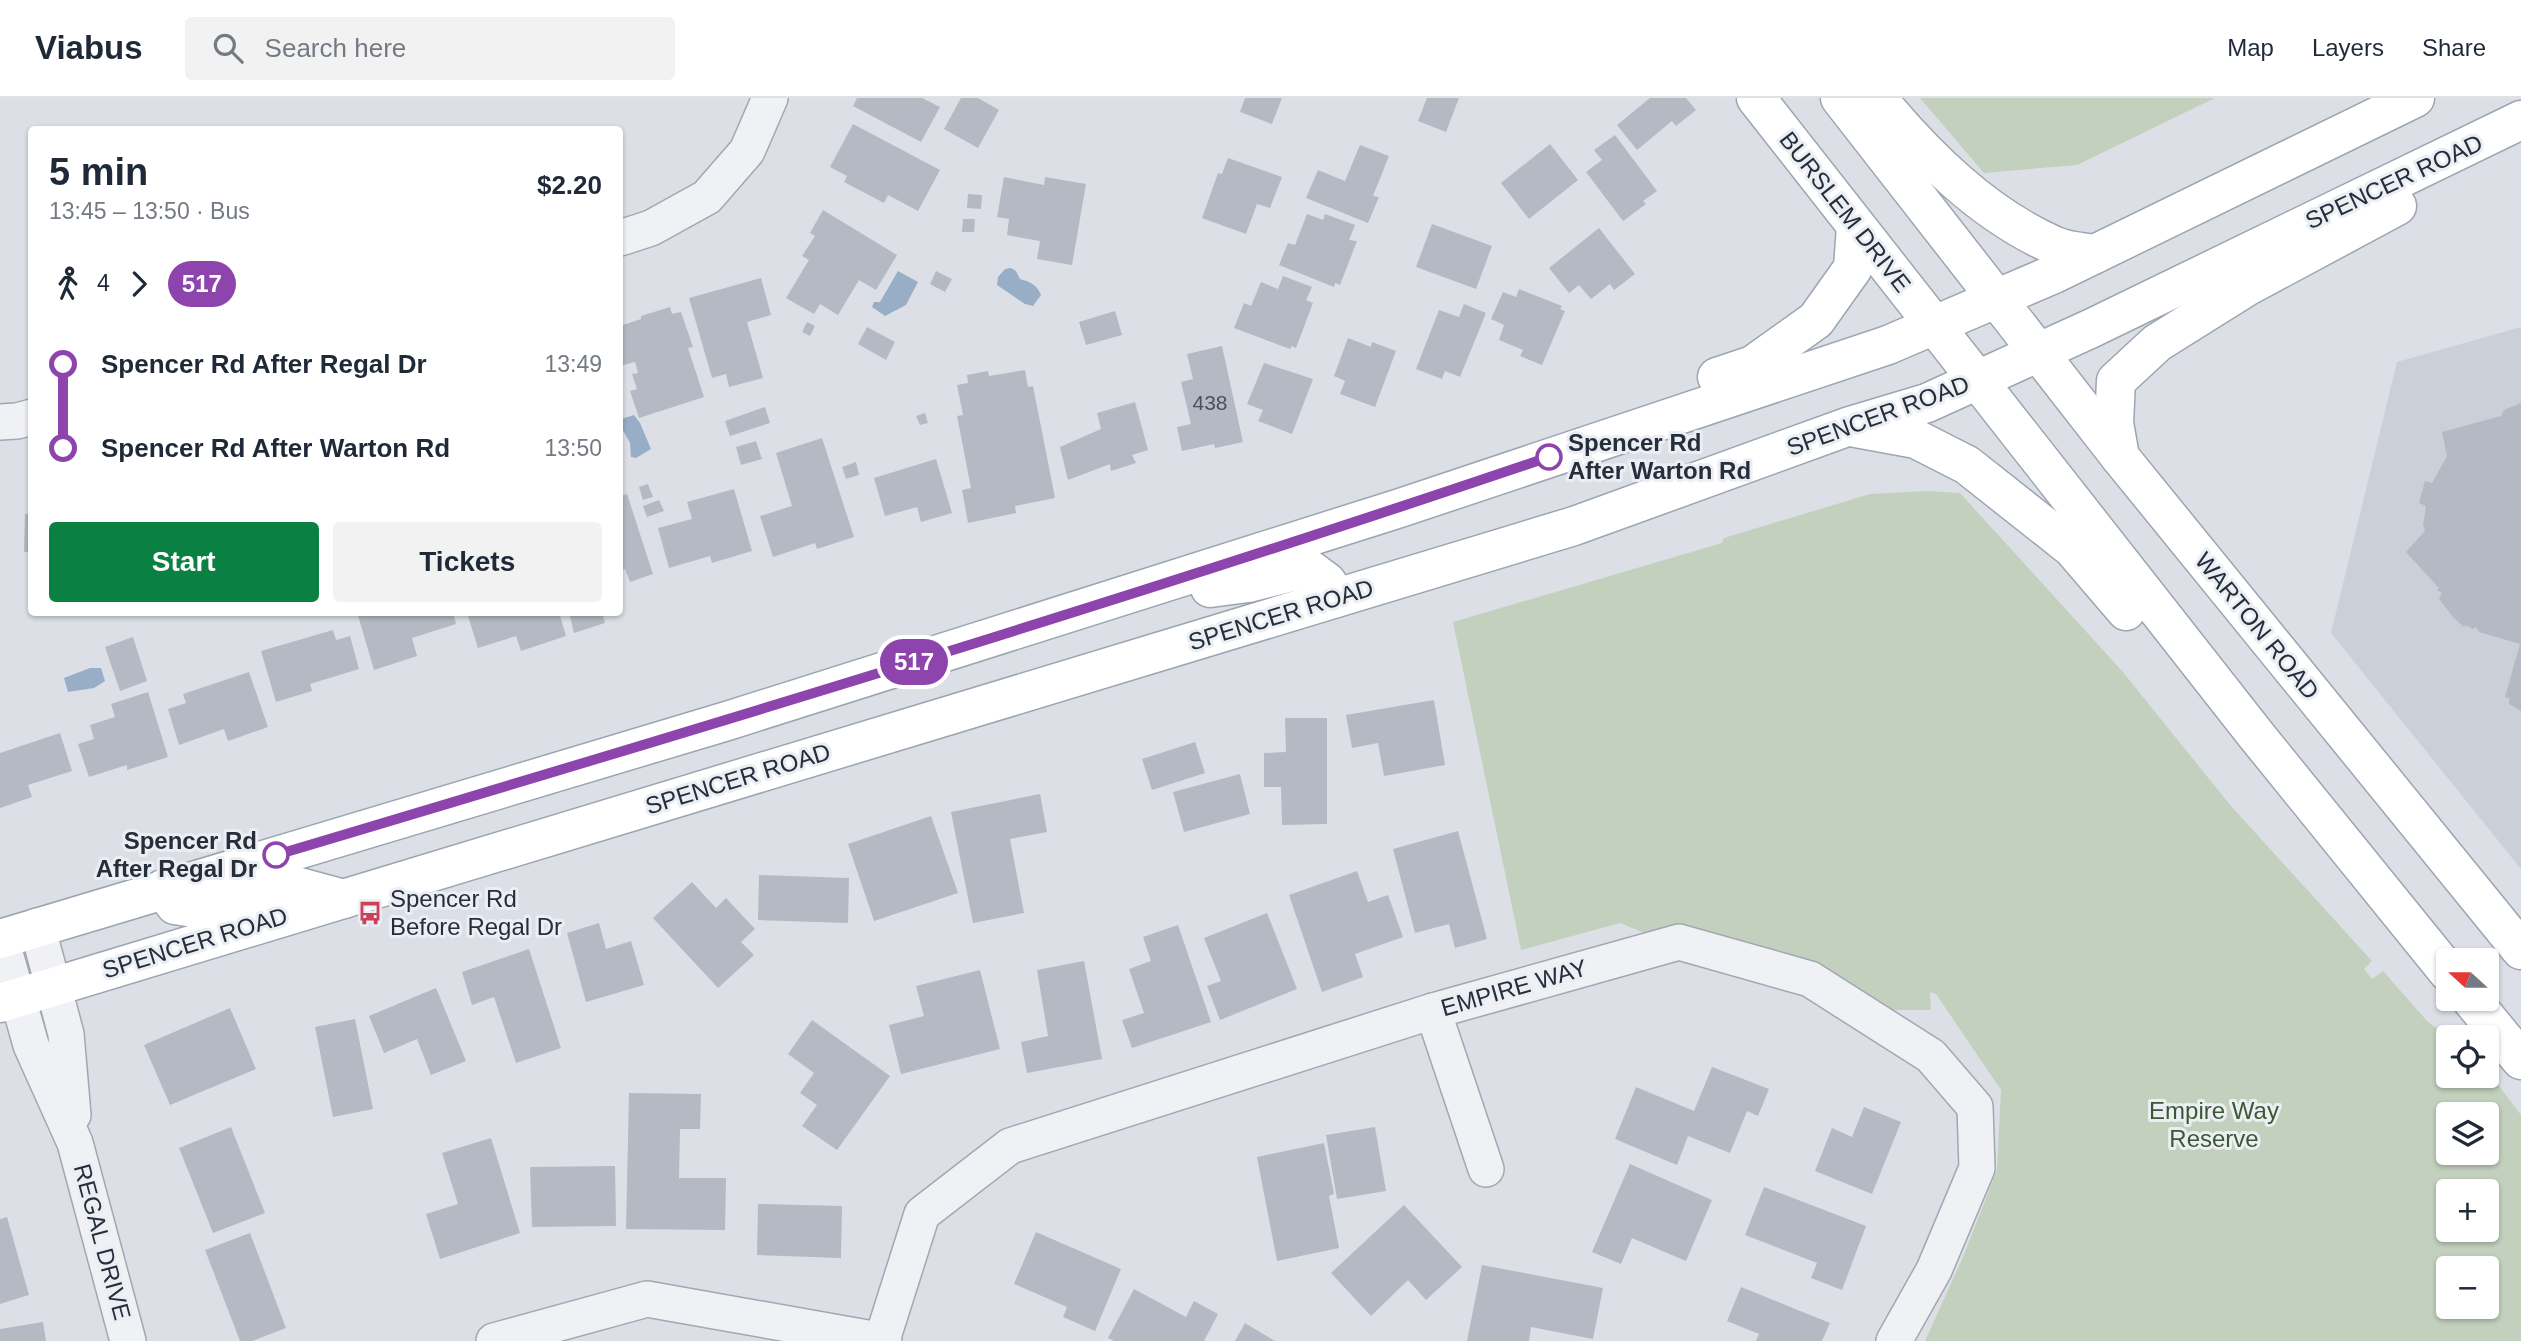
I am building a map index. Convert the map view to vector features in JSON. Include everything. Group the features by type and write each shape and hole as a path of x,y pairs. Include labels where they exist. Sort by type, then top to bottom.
{"main road":[{"name":"BURSLEM DRIVE","path":"1756,98 1934,325"},
{"path":"1840,98 1997,298"},
{"path":"1877,98 1912,140 1963,186 2008,219 2055,246 2095,254"},
{"path":"1,939 727,721 1396,509 1888,345 2095,254 2415,98"},
{"name":"SPENCER ROAD","path":"23,996 1574,526 1847,427 1927,403 2039,352 2521,120"},
{"path":"2120,457 2114,423 2116,381 2157,343 2248,286 2509,146 2521,137"},
{"path":"1626,431 1677,390 1753,365 1816,320 1853,268 1856,226"},
{"name":"WARTON ROAD","path":"1997,298 2120,457 2521,950"},
{"path":"1934,325 2256,736 2436,957"},
{"path":"1847,427 1916,439 1967,465 2012,498 2072,548 2170,662 2256,736"},
{"path":"1138,591 1183,592 1248,583 1308,568 1327,582 1336,598"},
{"path":"163,889 175,905 194,908 285,883 344,899"},
{"path":"2482,1012 2521,1060"}],"street":[{"path":"623,237 651,228 707,197 747,151 770,98"},
{"path":"0,422 28,417"},
{"name":"REGAL DRIVE","path":"23,996 37,926"},
{"name":"REGAL DRIVE","path":"1,939 23,996 31,1045 75,1143 128,1341"},
{"name":"EMPIRE WAY","path":"883,1341 922,1214 1010,1146 1433,1011 1679,942 1810,979 1931,1056 1975,1107 1977,1168 1934,1270 1894,1341"},
{"path":"1433,1011 1486,1169"},
{"path":"494,1341 647,1299 883,1341"}],"shaded area":[{"path":"2521,327 2521,869 2331,633 2397,362"}],"green space":[{"path":"1920,98 2215,98 2077,165 1984,173"},
{"name":"Empire Way Reserve","path":"1927,491 1960,493 2122,671 2231,806 2372,961 2364,969 2372,979 2383,971 2436,1028 2436,1088 2499,1088 2499,1086 2521,1115 2521,1341 1925,1341 1963,1257 1997,1170 2001,1090 1936,994 1930,992 1931,1010 1878,1010 1656,938 1620,923 1521,950 1453,622 1722,543 1724,538 1870,494"}],"water":[{"path":"1011,268 1020,279 1033,284 1041,295 1033,306 1025,304 997,285 998,277 1005,269"},
{"path":"898,271 918,282 906,305 885,316 872,307 874,302 880,302"},
{"path":"634,415 651,449 636,458 631,457 630,443 623,430 623,418"},
{"path":"90,668 101,668 105,681 94,688 68,692 64,678"}],"building":[{"path":"857,98 922,98 940,107 921,142 853,106"},
{"path":"961,98 978,98 999,110 978,148 944,129"},
{"path":"1245,98 1282,98 1272,124 1240,112"},
{"path":"1427,98 1459,98 1446,132 1418,121"},
{"path":"1650,98 1686,98 1696,110 1676,126 1672,121 1637,150 1617,125"},
{"path":"853,124 940,170 918,211 888,195 884,203 844,182 847,176 830,167"},
{"path":"1615,135 1657,191 1643,201 1646,204 1623,221 1586,172 1602,160 1594,150"},
{"path":"1550,144 1578,180 1529,219 1501,183"},
{"path":"1360,145 1389,156 1373,196 1379,197 1368,223 1306,198 1318,170 1345,181"},
{"path":"1228,158 1282,177 1270,208 1257,204 1246,234 1202,218 1218,173 1222,174"},
{"path":"1004,177 1044,185 1045,177 1086,184 1072,265 1037,259 1040,241 1007,235 1009,219 997,217"},
{"path":"968,194 982,195 981,209 967,208"},
{"path":"823,210 897,255 876,290 859,280 838,315 820,304 814,314 786,298 809,260 802,256 815,236 810,233"},
{"path":"1307,214 1323,220 1325,214 1355,225 1349,240 1357,241 1340,285 1335,283 1334,287 1279,265 1288,243 1295,245"},
{"path":"963,219 975,219 974,232 962,232"},
{"path":"1432,224 1492,246 1476,289 1416,267"},
{"path":"1599,228 1635,274 1614,290 1610,284 1591,299 1579,285 1569,293 1549,268"},
{"path":"936,271 952,279 945,292 930,284"},
{"path":"1283,276 1312,287 1306,300 1313,303 1296,348 1292,346 1290,349 1234,328 1244,303 1251,306 1261,282 1278,289"},
{"path":"761,278 771,315 747,322 763,378 729,387 726,374 712,378 689,298"},
{"path":"1519,289 1562,306 1560,309 1565,311 1542,365 1520,356 1523,350 1499,340 1504,325 1491,319 1503,292 1516,297"},
{"path":"1464,304 1486,313 1460,377 1445,371 1442,379 1416,369 1439,310 1459,317"},
{"path":"670,307 672,314 681,312 693,347 688,348 704,397 639,418 630,391 637,389 632,374 638,373 635,362 623,365 623,325 641,319 641,316"},
{"path":"1115,311 1122,335 1086,345 1079,322"},
{"path":"807,322 815,326 810,336 802,332"},
{"path":"867,327 895,342 886,360 858,344"},
{"path":"1348,338 1371,347 1372,342 1396,351 1375,407 1340,394 1345,381 1334,376"},
{"path":"1222,346 1243,442 1215,448 1214,444 1182,451 1177,427 1191,424 1181,382 1193,379 1187,354"},
{"path":"1264,363 1313,379 1292,434 1258,421 1263,410 1247,404"},
{"path":"1025,370 1028,387 1033,386 1055,498 1015,506 1016,513 968,523 962,490 971,488 957,416 963,415 957,385 968,383 967,375 988,371 989,376"},
{"path":"1135,402 1148,450 1132,455 1136,463 1111,471 1110,464 1068,480 1060,447 1101,429 1097,413"},
{"path":"2521,403 2521,711 2509,704 2509,698 2505,697 2520,644 2479,632 2476,627 2464,627 2439,599 2442,593 2437,590 2439,588 2406,552 2425,531 2423,525 2426,506 2419,503 2425,481 2432,483 2447,456 2442,432 2501,416 2504,410"},
{"path":"765,407 770,423 730,436 725,421"},
{"path":"925,413 928,423 920,425 916,416"},
{"path":"822,438 854,537 817,549 815,543 773,557 760,516 792,506 776,453"},
{"path":"756,441 762,459 741,465 736,447"},
{"path":"936,459 952,513 921,522 917,507 885,516 874,478"},
{"path":"856,462 859,475 846,479 842,467"},
{"path":"648,484 653,497 643,500 639,487"},
{"path":"734,489 752,551 712,563 710,556 669,568 658,528 692,519 687,502"},
{"path":"627,494 653,574 630,582 625,569 623,570 623,495"},
{"path":"659,500 664,511 647,517 643,506"},
{"path":"25,514 28,514 28,552 24,552"},
{"path":"358,616 454,616 456,624 412,638 417,656 374,670"},
{"path":"468,616 560,616 566,636 521,651 516,636 478,648"},
{"path":"570,616 603,616 605,623 574,633"},
{"path":"333,630 336,640 350,636 359,669 310,684 312,691 276,702 261,651"},
{"path":"133,637 147,681 120,691 105,647"},
{"path":"249,672 268,727 228,741 224,729 179,745 168,709 186,703 183,694"},
{"path":"148,692 168,757 127,770 127,765 89,777 78,744 94,739 90,725 115,717 111,704"},
{"path":"1434,700 1445,765 1384,776 1378,743 1352,748 1346,715"},
{"path":"1285,718 1327,718 1327,824 1282,825 1281,787 1264,787 1264,753 1286,752"},
{"path":"60,733 72,771 28,785 32,797 0,808 0,753"},
{"path":"1195,742 1205,773 1152,790 1142,759"},
{"path":"1240,774 1250,814 1184,832 1173,792"},
{"path":"1040,794 1047,832 1010,839 1024,913 973,923 951,812"},
{"path":"931,816 958,893 874,921 848,844"},
{"path":"1458,831 1487,939 1455,948 1449,924 1415,933 1393,849"},
{"path":"1357,871 1368,902 1388,895 1403,937 1355,954 1363,977 1322,992 1289,895"},
{"path":"759,875 849,878 848,923 758,920"},
{"path":"692,882 716,908 726,898 755,929 741,942 754,955 718,988 653,918"},
{"path":"1267,913 1297,989 1220,1020 1207,986 1221,981 1204,938"},
{"path":"599,923 606,949 631,941 644,985 586,1002 567,933"},
{"path":"1178,925 1211,1022 1132,1048 1122,1020 1144,1013 1129,969 1151,961 1143,937"},
{"path":"529,949 561,1048 516,1063 494,997 472,1005 462,972"},
{"path":"1084,961 1102,1059 1027,1073 1021,1042 1048,1036 1037,970"},
{"path":"980,970 1000,1049 901,1074 889,1025 924,1016 916,986"},
{"path":"436,988 466,1061 431,1075 417,1039 384,1053 369,1016"},
{"path":"230,1008 256,1069 170,1105 144,1045"},
{"path":"355,1019 373,1109 333,1117 315,1027"},
{"path":"812,1020 890,1076 837,1150 802,1126 817,1105 800,1093 814,1073 788,1054"},
{"path":"1712,1067 1769,1089 1758,1116 1747,1111 1730,1153 1688,1136 1677,1165 1615,1139 1636,1087 1694,1111"},
{"path":"629,1093 701,1094 700,1129 680,1129 679,1178 726,1178 725,1230 626,1229"},
{"path":"1864,1107 1901,1122 1872,1194 1815,1171 1832,1128 1852,1137"},
{"path":"231,1127 265,1213 213,1233 179,1148"},
{"path":"1375,1127 1386,1191 1337,1199 1326,1135"},
{"path":"491,1138 520,1233 440,1259 426,1214 458,1204 442,1153"},
{"path":"1324,1143 1334,1194 1329,1196 1339,1248 1277,1261 1257,1157"},
{"path":"1630,1164 1712,1200 1686,1261 1632,1238 1621,1264 1592,1252"},
{"path":"615,1166 616,1226 532,1227 530,1167"},
{"path":"1764,1187 1866,1226 1842,1290 1811,1278 1817,1263 1745,1235"},
{"path":"758,1204 842,1206 841,1258 757,1255"},
{"path":"1404,1205 1462,1267 1426,1300 1408,1280 1371,1316 1331,1273"},
{"path":"7,1217 29,1295 0,1304 0,1219"},
{"path":"1036,1232 1121,1269 1095,1331 1063,1317 1067,1307 1014,1284"},
{"path":"250,1233 286,1328 252,1341 240,1341 205,1250"},
{"path":"1482,1265 1603,1288 1593,1339 1531,1327 1529,1341 1467,1341"},
{"path":"1741,1287 1830,1323 1822,1341 1756,1341 1759,1334 1727,1321"},
{"path":"1134,1289 1186,1317 1194,1301 1218,1314 1204,1341 1114,1341 1108,1338"},
{"path":"43,1322 46,1341 0,1341 0,1329"},
{"path":"1245,1323 1275,1341 1235,1341"}],"bus line":[{"name":"517","path":"276,855 727,721 1113,600 1549,457"}],"place":[{"name":"Spencer Rd After Warton Rd","path":"1549,457"},
{"name":"Spencer Rd After Regal Dr","path":"276,855"},
{"name":"Spencer Rd Before Regal Dr","path":"370,913"}]}
